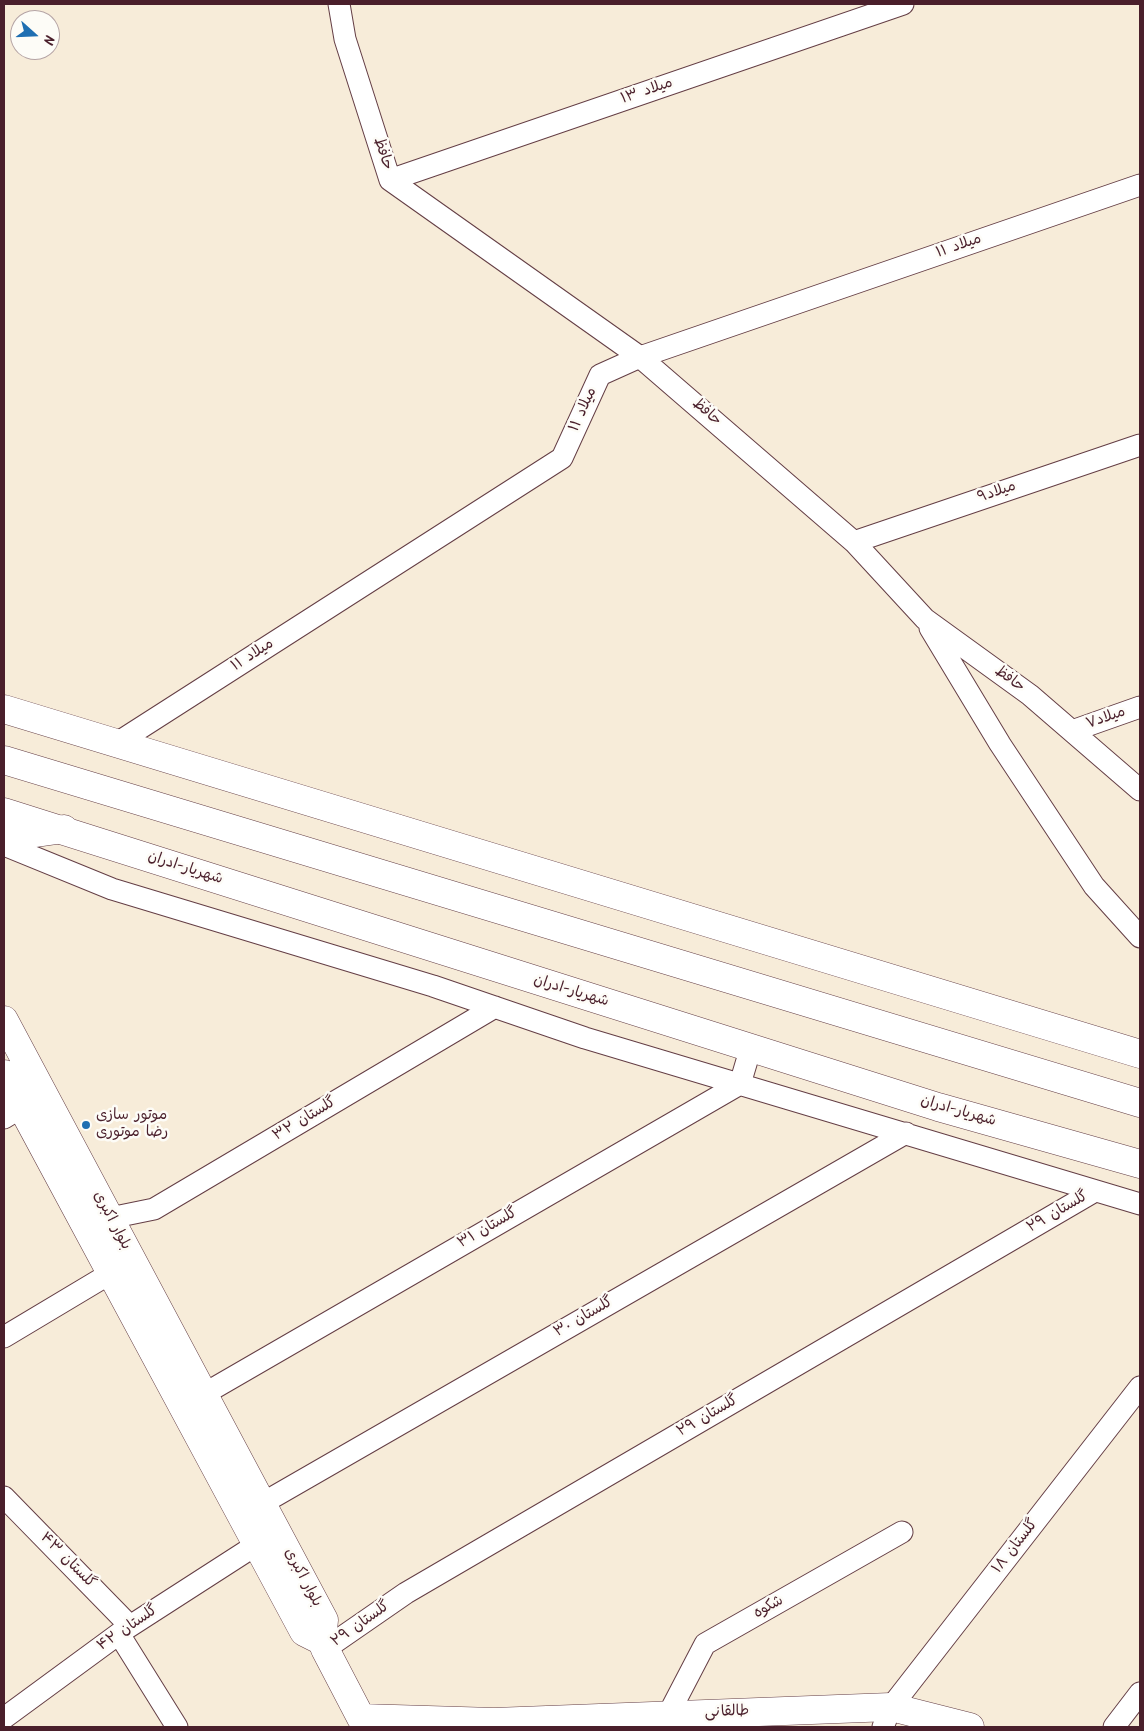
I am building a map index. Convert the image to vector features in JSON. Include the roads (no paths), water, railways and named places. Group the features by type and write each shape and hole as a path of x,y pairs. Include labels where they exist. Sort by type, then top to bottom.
{"street":[{"name":"حافظ","path":"339,4 345,39 390,180 640,357 854,542 925,619 1030,695 1140,790"},
{"name":"میلاد ۱۳","path":"390,180 903,4"},
{"name":"میلاد ۱۱","path":"117,743 562,458 600,375 640,357 1140,185"},
{"name":"میلاد۹","path":"854,542 1140,445"},
{"path":"925,619 1000,744 1094,886 1140,937"},
{"name":"میلاد۷","path":"1072,731 1140,707"},
{"path":"4,709 1140,1054"},
{"path":"4,760 1140,1103"},
{"name":"شهریار-ادران","path":"4,812 938,1107 1140,1164"},
{"path":"4,840 22,835 64,830"},
{"path":"4,845 112,889 433,986 585,1038 1140,1204"},
{"name":"گلستان ۳۲","path":"110,1218 154,1209 495,1007"},
{"name":"بلوار اکبری","path":"4,1020 324,1620 324,1645"},
{"path":"740,1084 751,1047"},
{"name":"بلوار اکبری","path":"4,1074 13,1112 111,1273 304,1632 324,1645"},
{"name":"گلستان ۳۱","path":"204,1394 740,1084"},
{"name":"گلستان ۳۰","path":"262,1503 906,1133"},
{"name":"گلستان ۲۹","path":"324,1645 406,1593 1095,1191"},
{"path":"4,1338 111,1273"},
{"name":"گلستان ۱۸","path":"887,1717 1140,1387"},
{"name":"گلستان ۴۳","path":"4,1497 124,1630 177,1727"},
{"name":"شکوه","path":"668,1715 705,1644 902,1532"},
{"name":"گلستان ۴۲","path":"4,1718 124,1630 256,1545"},
{"path":"324,1645 355,1723"},
{"path":"1114,1727 1140,1693"},
{"name":"طالقانی","path":"355,1723 493,1725 668,1715 887,1717 970,1727"}],"place":[{"name":"موتور سازی رضا موتوری","path":"86,1125"}]}
